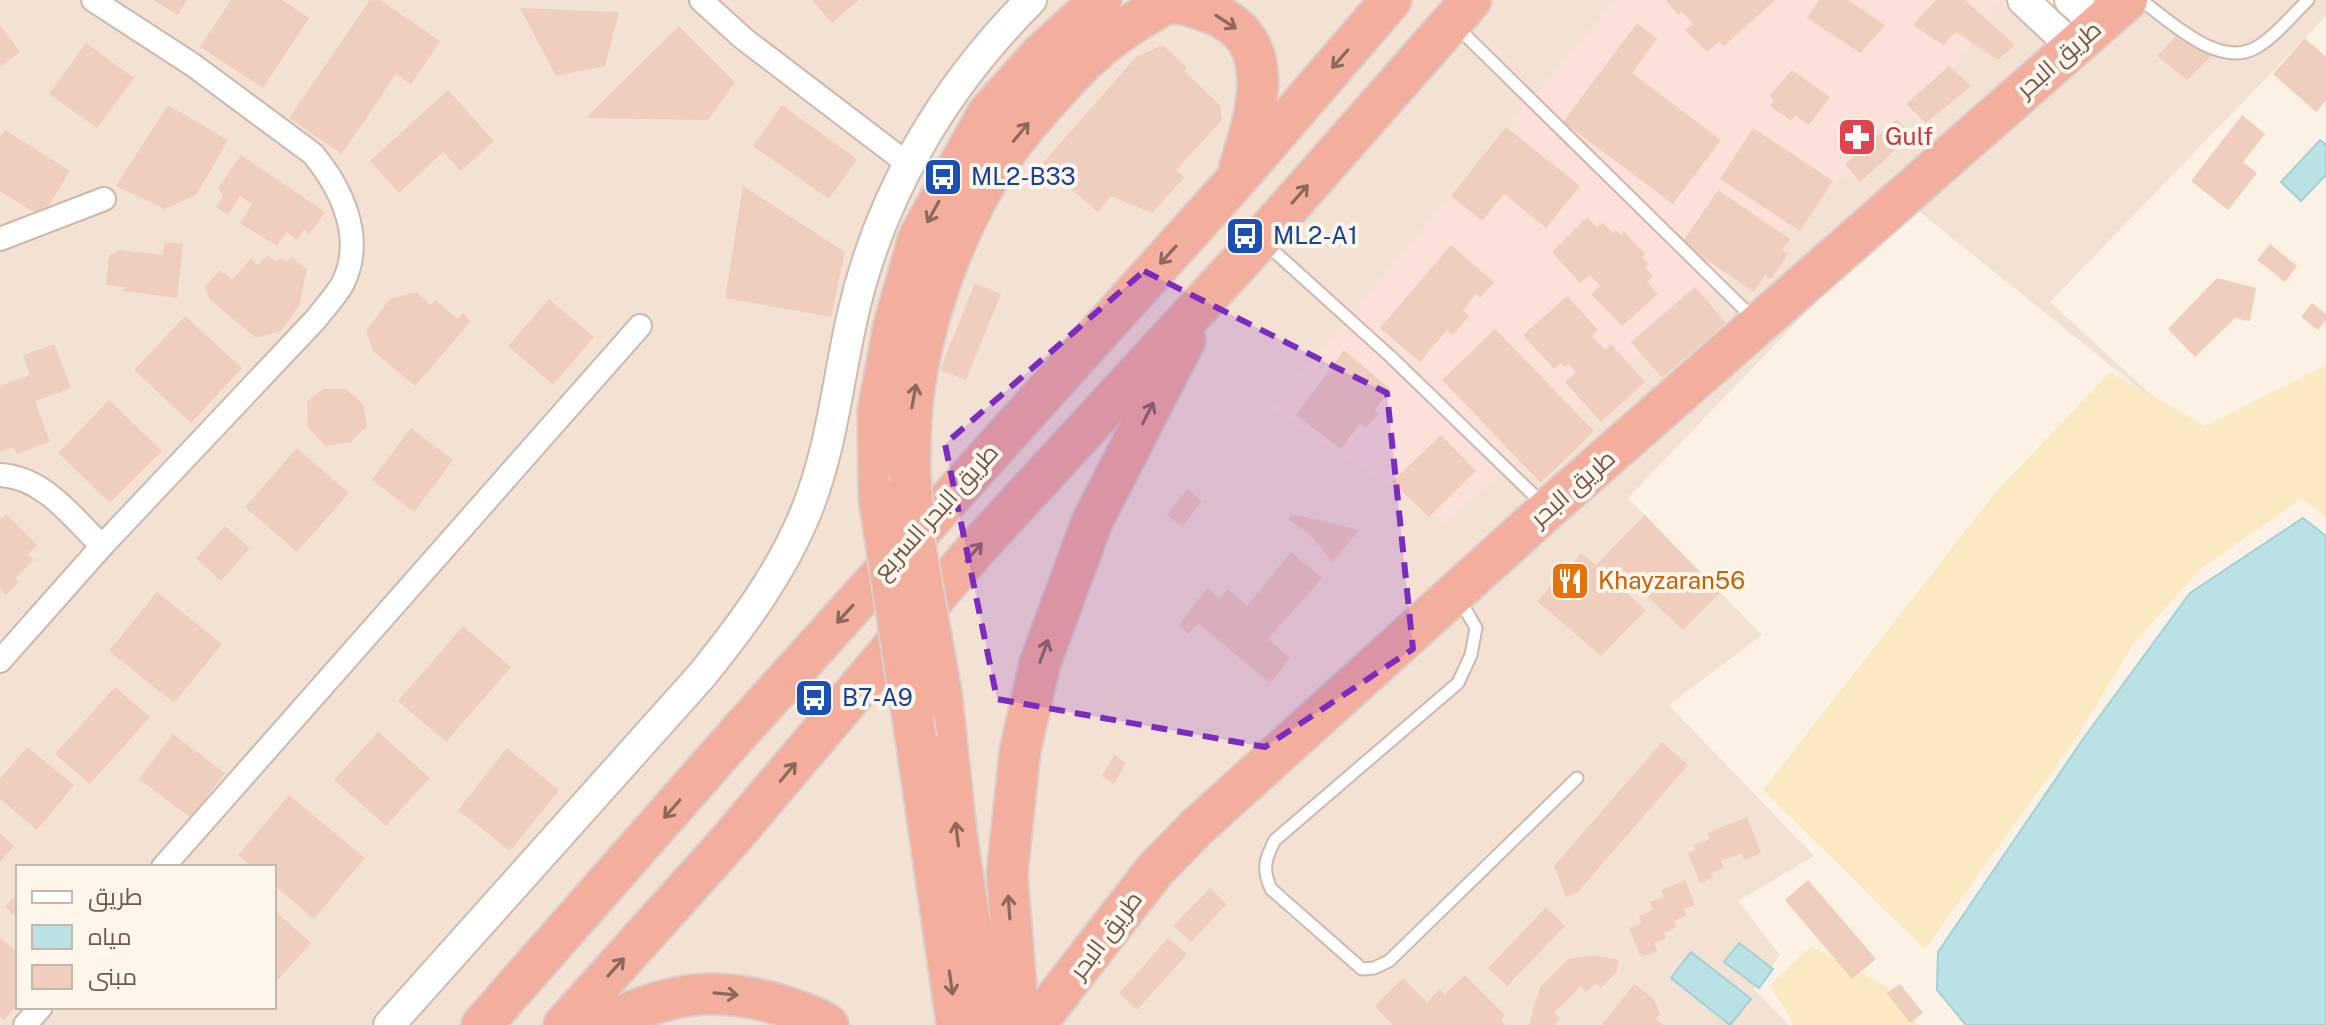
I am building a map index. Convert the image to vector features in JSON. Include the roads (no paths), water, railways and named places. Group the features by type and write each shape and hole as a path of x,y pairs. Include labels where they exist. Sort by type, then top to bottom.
{"highway":[{"path":"957,1025 879,498 878,411 894,325 919,237 988,113 1041,54 1101,0"},
{"name":"طريق البحر السريع","path":"482,1025 746,725 1236,180 1391,0"},
{"path":"994,1001 957,839 942,698 915,545 910,474 915,392 926,334 949,259 976,201 1014,140 1088,56 1120,31 1165,4 1189,5 1227,19 1244,36 1253,53 1259,79 1254,122 1236,180"},
{"path":"564,1025 730,840 975,550 1260,240 1461,11"},
{"name":"طريق البحر","path":"1035,1019 1155,870 1196,828 1548,509 1760,324 2092,18"},
{"path":"994,1001 1020,751 1040,663 1092,522 1209,294"},
{"path":"598,1025 653,1002 723,992 764,1000 828,1025"},
{"path":"994,1001 1035,1019"}],"street":[{"path":"0,661 102,546 316,319 342,284 350,262 349,219 329,173 313,154 193,65 93,0"},
{"path":"701,0 744,39 908,164"},
{"path":"389,1025 702,675 742,625 778,569 806,512 821,468 835,418 852,318 887,211 928,127 954,89 1031,0"},
{"path":"2023,0 2092,18"},
{"path":"0,239 104,199"},
{"path":"165,865 640,326"},
{"path":"0,475 25,479 40,487 102,546"},
{"path":"25,1025 39,1009"}],"lane":[{"path":"2141,0 2203,46 2230,53 2256,49 2308,0"},
{"path":"1461,11 1760,324"},
{"path":"1260,240 1391,357 1548,509"},
{"path":"1456,593 1476,628 1471,655 1458,683 1275,840 1266,858 1264,874 1271,889 1362,969 1374,968 1389,961 1577,778"}],"water":[{"path":"2320,140 2326,145 2326,175 2301,201 2281,182"},
{"path":"2303,518 2326,536 2326,1025 1966,1025 1937,990 1938,952 2083,739 2190,593"},
{"path":"1739,943 1773,969 1759,988 1724,962"},
{"path":"1691,952 1751,999 1730,1025 1671,978"}],"place":[{"name":"Gulf","path":"1857,137"},
{"name":"ML2-B33","path":"943,177"},
{"name":"ML2-A1","path":"1245,236"},
{"name":"Khayzaran56","path":"1570,581"},
{"name":"B7-A9","path":"814,698"}]}
